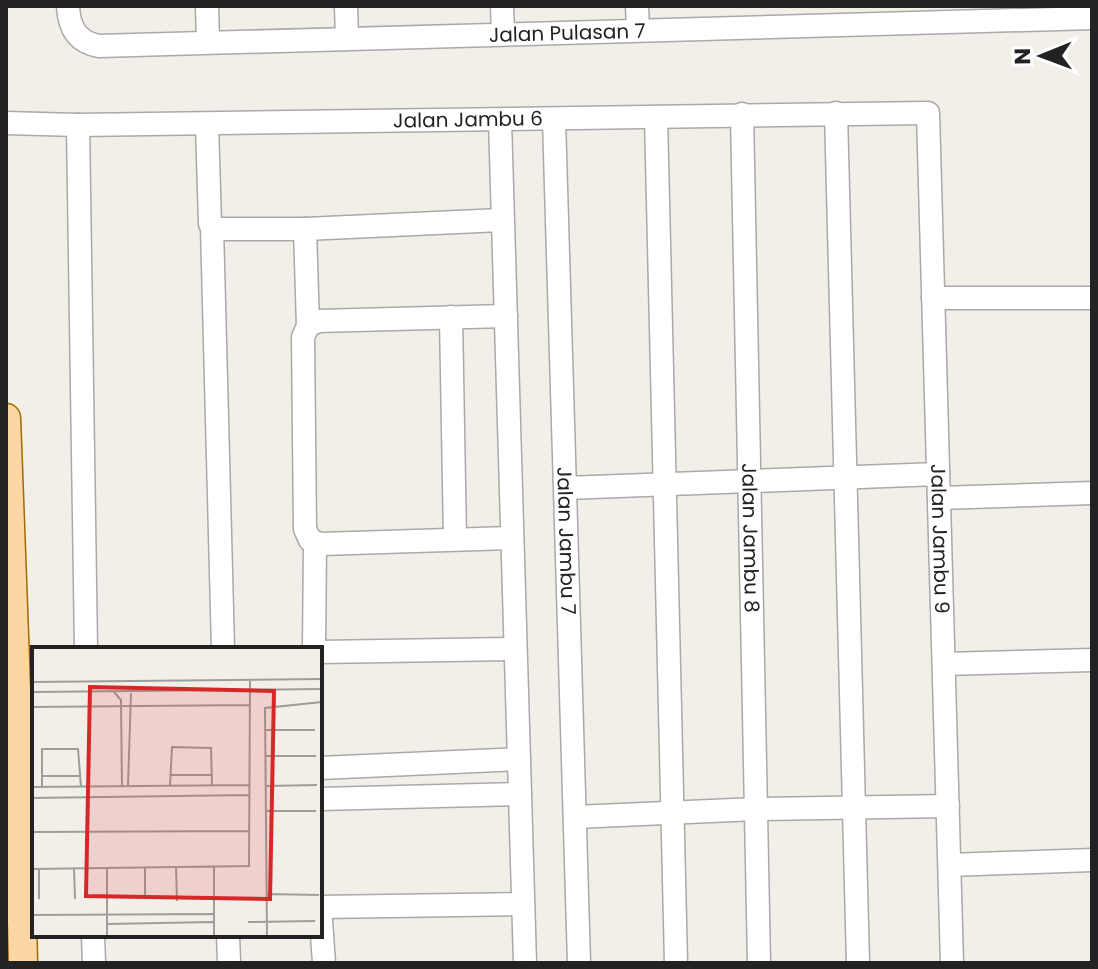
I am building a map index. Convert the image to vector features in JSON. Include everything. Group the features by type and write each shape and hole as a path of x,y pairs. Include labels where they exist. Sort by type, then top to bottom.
{"main road":[{"path":"6,418 26,754 23,963"}],"street":[{"name":"Jalan Pulasan 7","path":"68,6 74,33 90,44 347,39 1081,14"},
{"path":"207,6 208,42"},
{"path":"346,6 347,39"},
{"path":"502,6 503,34"},
{"path":"637,6 638,30"},
{"path":"836,113 858,963"},
{"name":"Jalan Jambu 6","path":"6,123 207,124 928,113"},
{"name":"Jalan Jambu 9","path":"928,113 952,963"},
{"name":"Jalan Jambu 8","path":"742,114 759,963"},
{"path":"656,117 676,963"},
{"name":"Jalan Jambu 7","path":"554,119 579,963"},
{"path":"500,120 525,963"},
{"path":"207,124 223,647"},
{"path":"78,125 86,647"},
{"path":"212,227 305,229 501,220"},
{"path":"305,229 308,326 303,337 305,529 310,540 315,543 512,538"},
{"path":"933,298 1092,298"},
{"path":"308,326 318,321 506,316"},
{"path":"451,317 455,539"},
{"path":"566,488 938,474"},
{"path":"939,498 1092,493"},
{"path":"314,647 315,543"},
{"path":"322,652 515,649"},
{"path":"944,664 1092,660"},
{"path":"322,768 519,759"},
{"path":"322,799 520,794"},
{"path":"575,817 756,809 948,806"},
{"path":"950,865 1092,860"},
{"path":"322,907 523,904"},
{"path":"322,935 324,963"},
{"path":"93,937 94,963"},
{"path":"228,937 229,963"}]}
